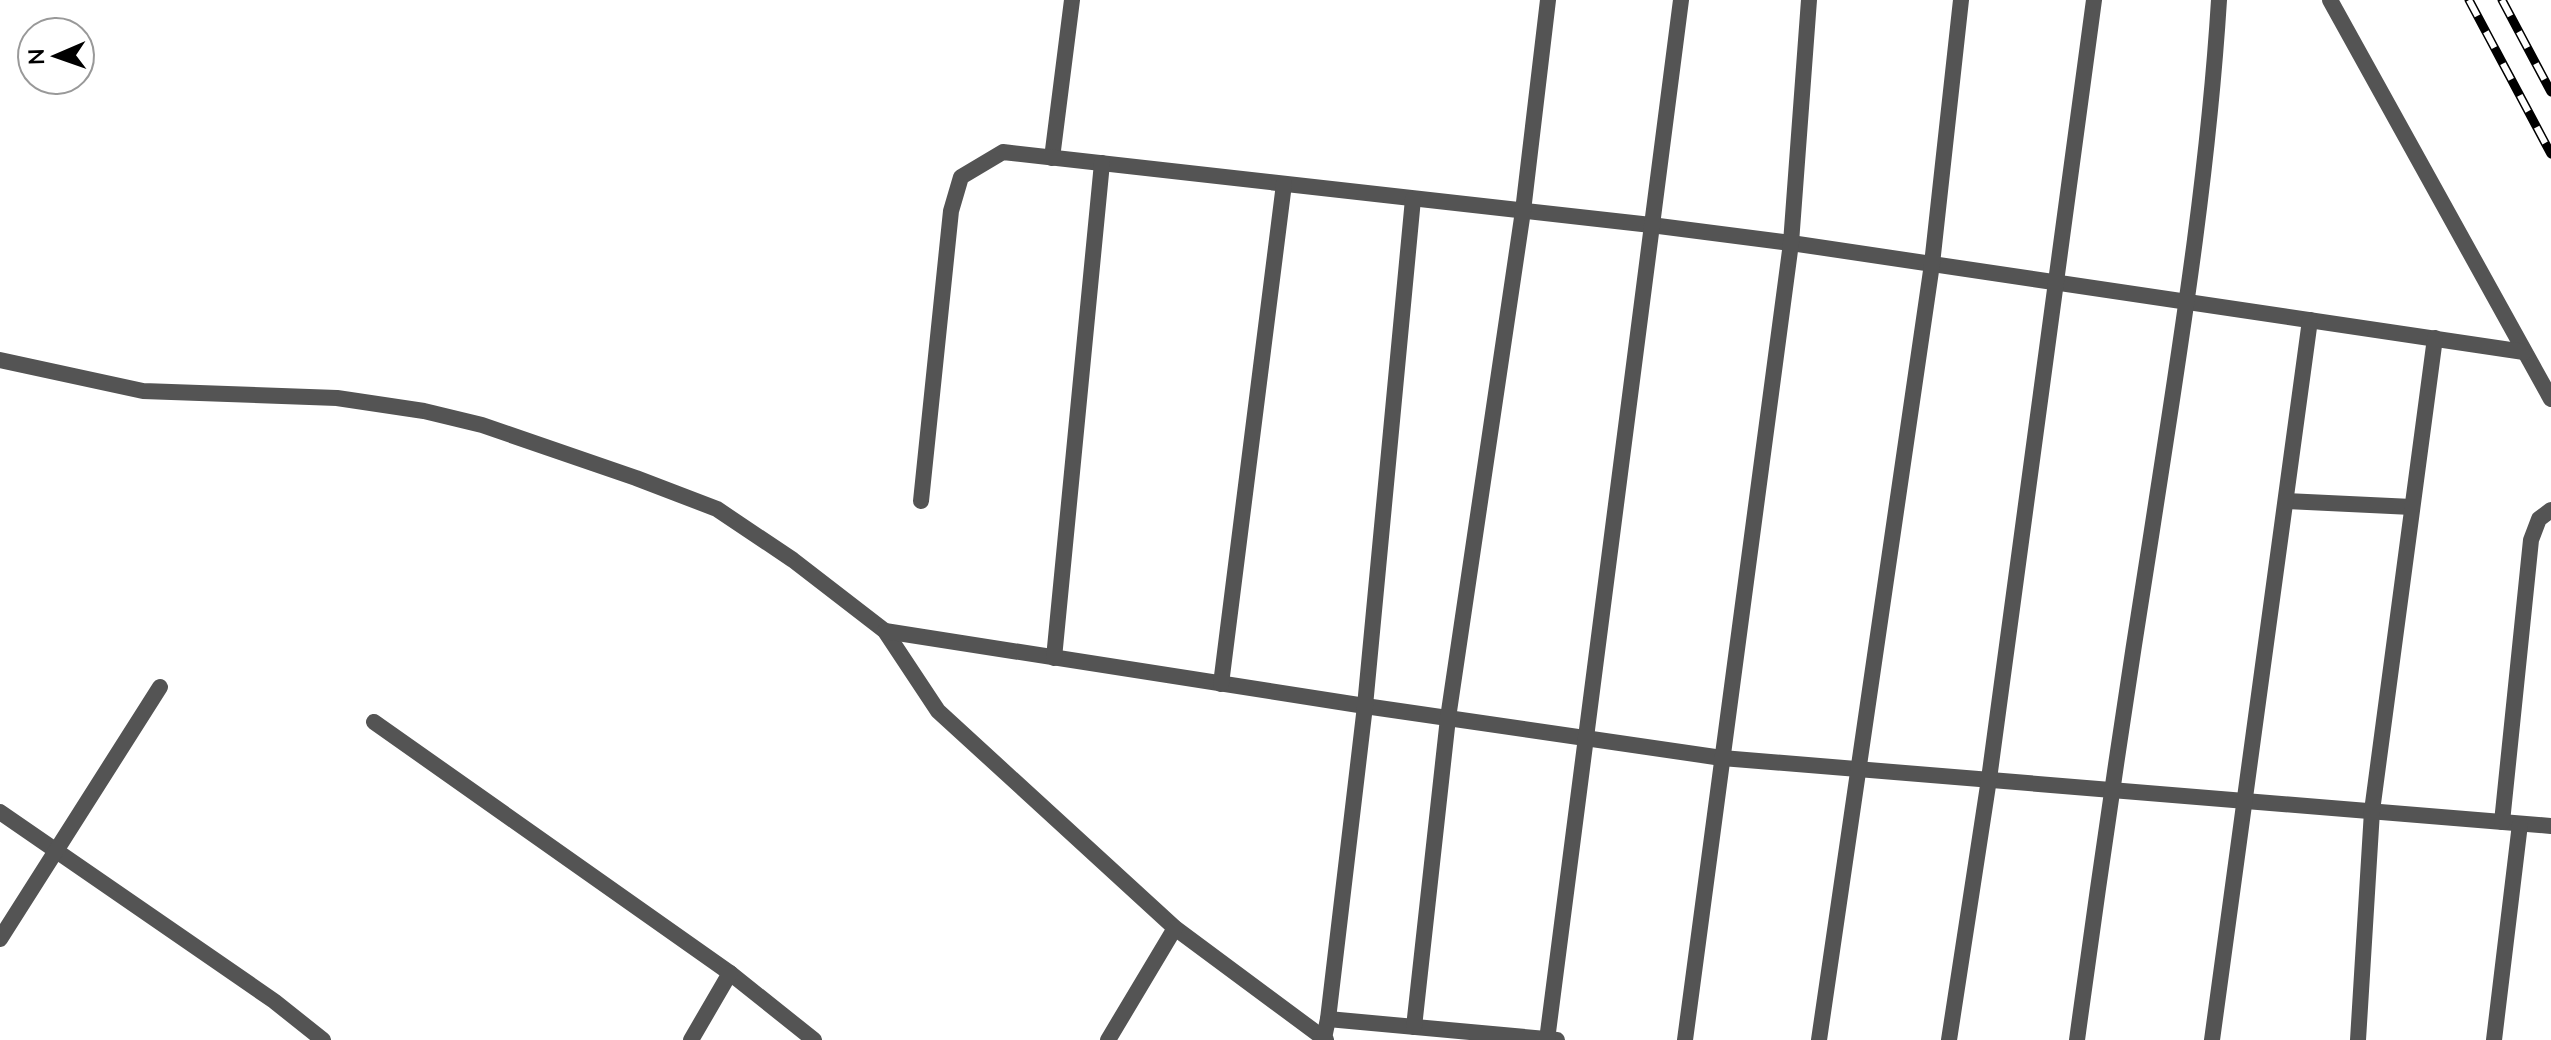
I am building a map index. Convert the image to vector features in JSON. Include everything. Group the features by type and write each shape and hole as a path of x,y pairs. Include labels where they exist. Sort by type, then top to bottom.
{"street":[{"path":"1052,158 1072,0"},
{"path":"1414,1027 1448,718 1523,211 1548,0"},
{"path":"1328,1019 1551,1039 1586,738 1681,0"},
{"path":"1685,1040 1791,243 1809,0"},
{"path":"1819,1040 1932,264 1961,0"},
{"path":"1949,1040 1989,779 2094,0"},
{"path":"2077,1040 2111,789 2187,302 2216,55 2219,0"},
{"path":"2330,0 2551,399"},
{"path":"921,501 951,211 961,177 1003,152 1791,243 2524,352"},
{"path":"1054,658 1102,163"},
{"path":"1221,684 1284,184"},
{"path":"0,360 62,376 143,391 337,398 424,411 482,425 717,509 793,560 885,631 938,711 1175,928 1325,1039 1365,706 1413,199"},
{"path":"2212,1040 2310,320"},
{"path":"2358,1040 2372,811 2435,338"},
{"path":"2286,501 2412,507"},
{"path":"2502,822 2531,540 2539,519 2551,510"},
{"path":"885,631 1722,758 2551,826"},
{"path":"0,939 160,687"},
{"path":"374,722 730,973 814,1040"},
{"path":"0,812 274,1001 323,1040"},
{"path":"2494,1040 2520,824"},
{"path":"1108,1040 1175,928"},
{"path":"691,1040 730,973"}],"railway":[{"path":"2469,0 2551,154"},
{"path":"2502,0 2551,92"}]}
